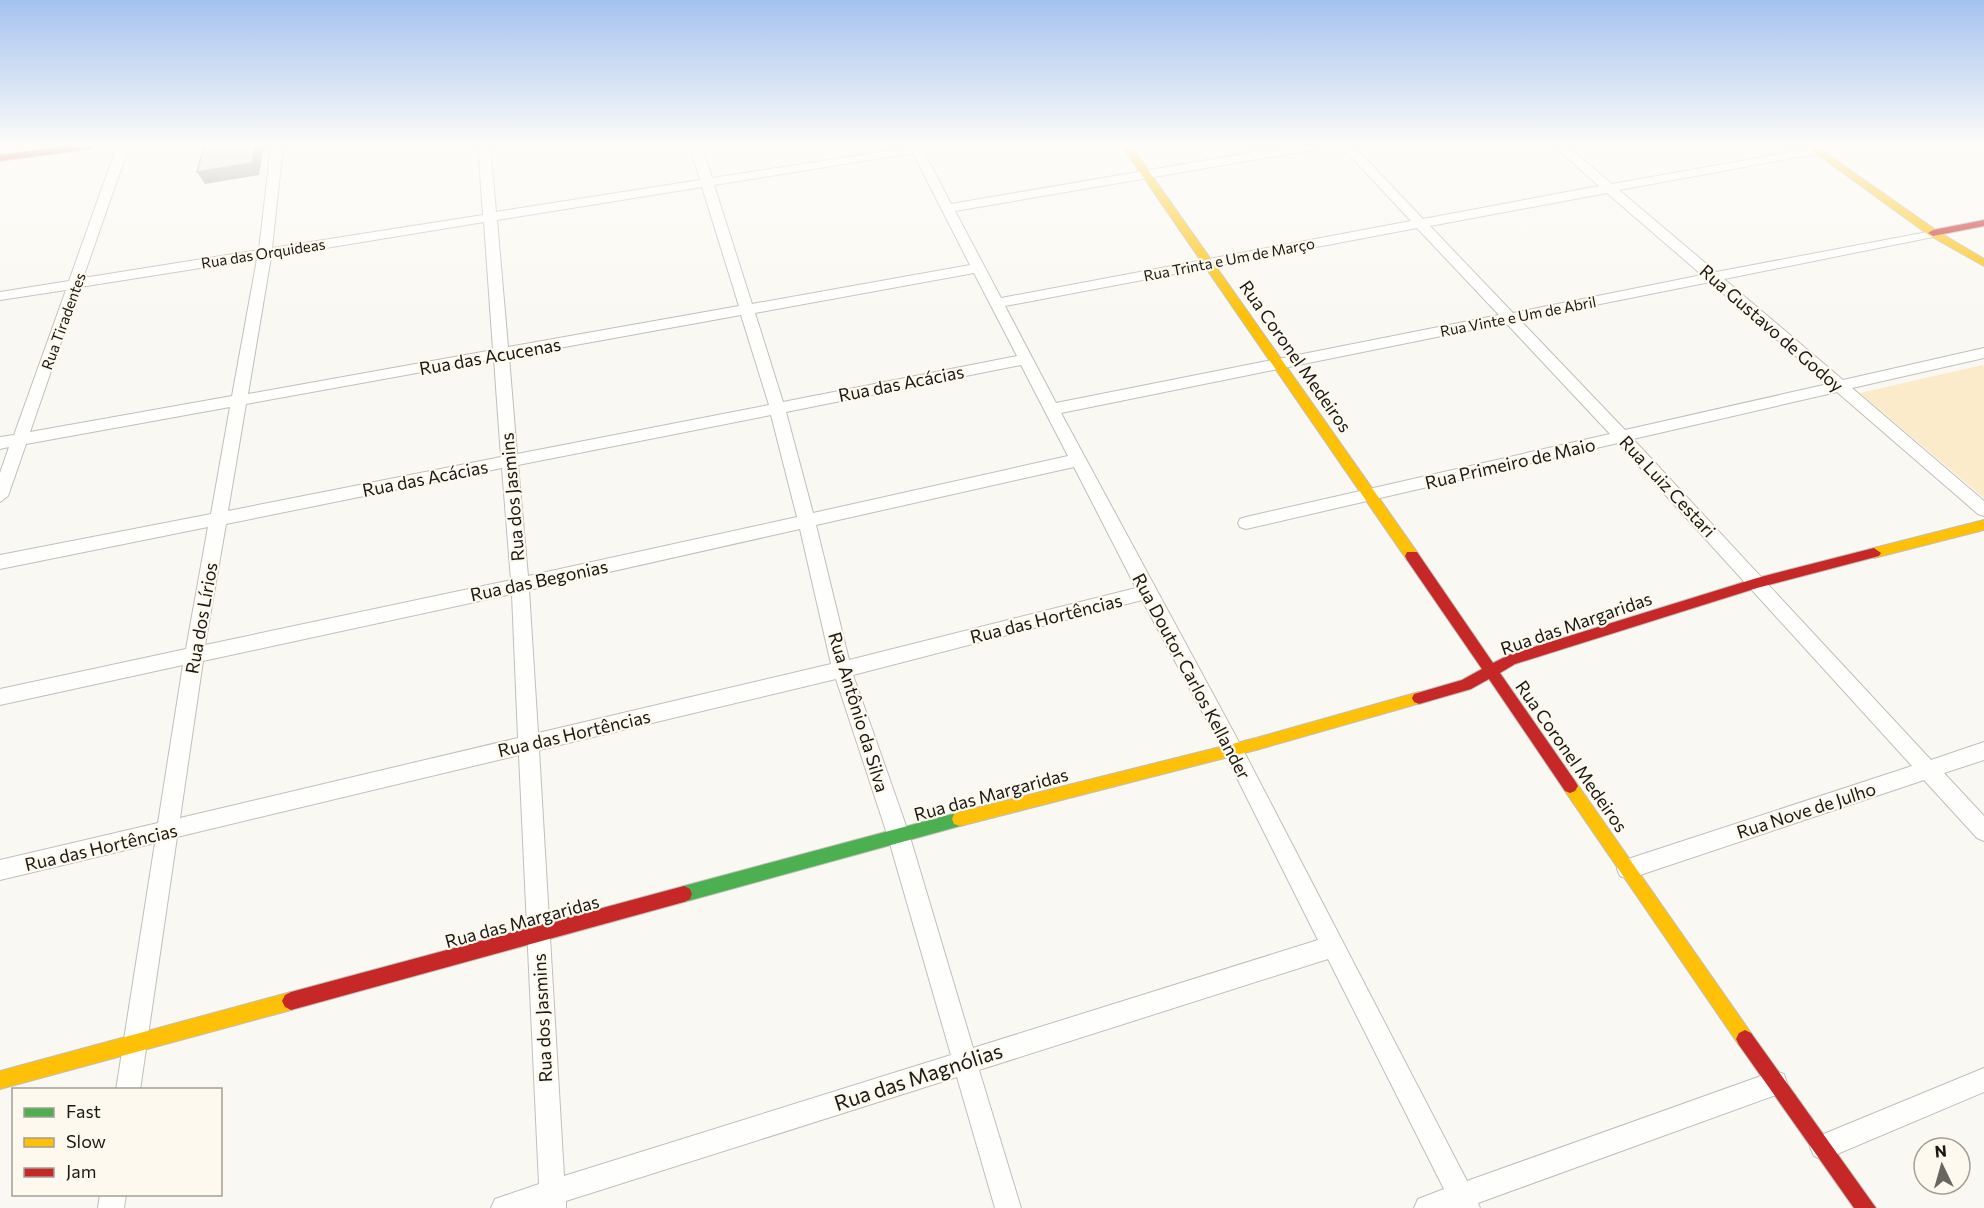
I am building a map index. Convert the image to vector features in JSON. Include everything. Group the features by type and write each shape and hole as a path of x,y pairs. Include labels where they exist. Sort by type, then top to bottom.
{"street":[{"name":"Rua Tiradentes","path":"0,495 104,202"},
{"name":"Rua dos Lírios","path":"128,1088 194,656 265,253 271,202"},
{"name":"Rua dos Jasmins","path":"487,202 520,585 552,1201"},
{"name":"Rua das Orquideas","path":"0,296 580,202"},
{"name":"Rua Antônio da Silva","path":"713,202 777,407 842,670 899,837 967,1060 1008,1208"},
{"name":"Rua Doutor Carlos Kellander","path":"945,202 1147,592 1233,750 1464,1202"},
{"path":"948,208 982,202"},
{"name":"Rua Coronel Medeiros","path":"1166,202 1371,495 1775,1083 1866,1208"},
{"name":"Rua Luiz Cestari","path":"1400,202 1758,583 1984,831"},
{"name":"Rua Trinta e Um de Março","path":"996,303 1531,202"},
{"name":"Rua Gustavo de Godoy","path":"1625,202 1984,510"},
{"path":"1890,202 1933,233 1984,263"},
{"name":"Rua Vinte e Um de Abril","path":"1053,409 1984,223"},
{"name":"Rua das Acucenas","path":"0,443 979,268"},
{"name":"Rua Primeiro de Maio","path":"1246,523 1981,356"},
{"name":"Rua das Acácias","path":"0,562 1026,359"},
{"name":"Rua das Begonias","path":"0,697 520,585 1078,460"},
{"name":"Rua das Margaridas","path":"0,1080 899,837 1233,750 1466,685 1512,660 1758,583 1984,525"},
{"name":"Rua das Hortências","path":"0,870 842,670 1147,592"},
{"name":"Rua Nove de Julho","path":"1628,869 1984,751"},
{"name":"Rua das Magnólias","path":"504,1208 552,1201 967,1060 1333,946"},
{"path":"1823,1147 1984,1080"},
{"path":"1427,1208 1464,1202 1775,1083"}],"shaded area":[{"path":"1982,365 1984,367 1984,498 1860,393"}],"traffic: fast":[{"path":"684,894 960,819"}],"traffic: slow":[{"path":"1165,202 1412,556"},
{"path":"1890,202 1933,233 1984,263"},
{"path":"1874,553 1984,525"},
{"path":"960,819 1256,744 1419,698"},
{"path":"1570,786 1745,1039"},
{"path":"0,1080 291,1001"}],"traffic: jam":[{"path":"1933,233 1984,223"},
{"path":"1419,698 1466,685 1511,660 1757,583 1874,553"},
{"path":"1412,556 1570,786"},
{"path":"291,1001 684,894"},
{"path":"1745,1039 1866,1208"}]}
